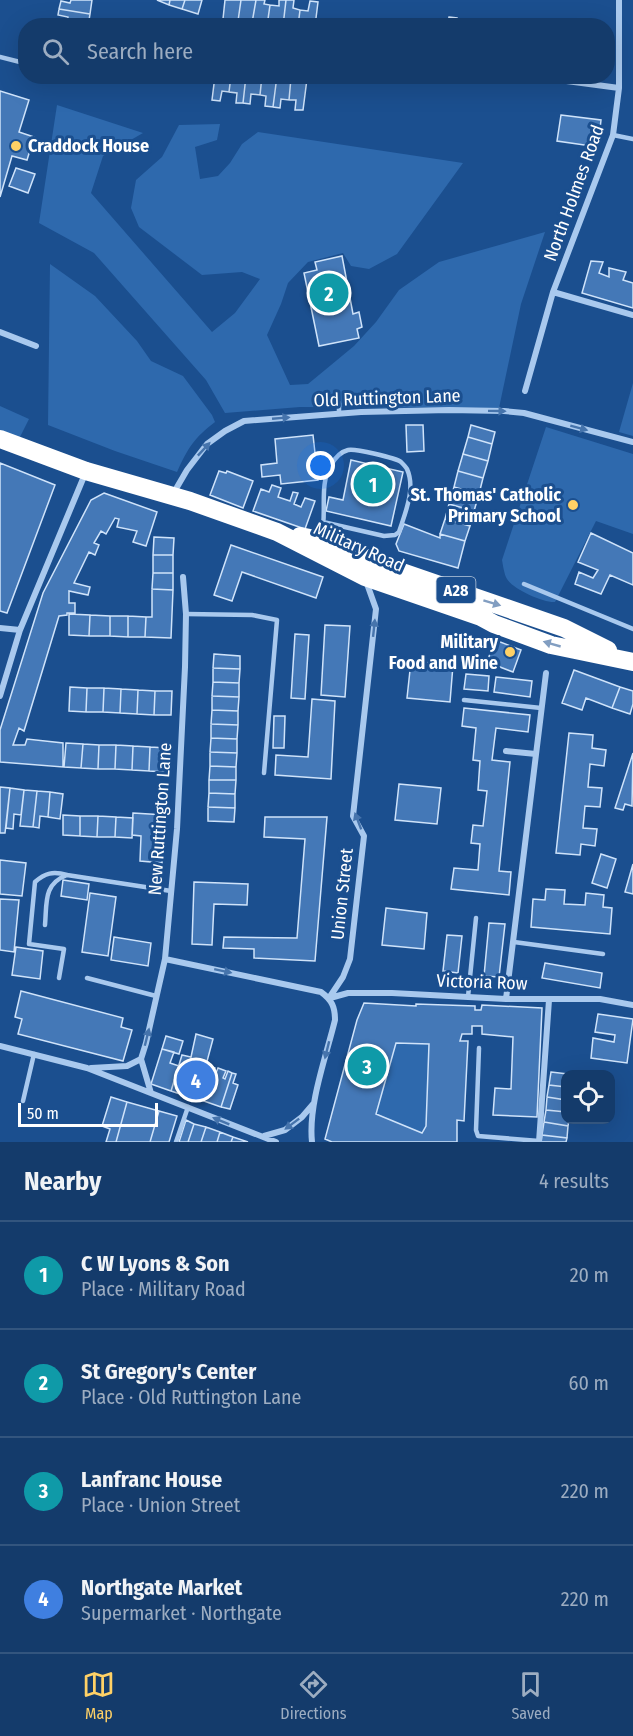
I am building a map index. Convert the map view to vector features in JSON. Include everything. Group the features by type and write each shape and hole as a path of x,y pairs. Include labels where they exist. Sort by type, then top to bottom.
{"highway":[{"name":"Military Road","path":"0,439 86,471 172,495 277,532 365,576 481,616 494,624 551,645 631,661"},
{"name":"Military Road","path":"277,532 321,531 402,572 564,628 631,661"}],"street":[{"name":"North Holmes Road","path":"525,391 553,292 613,135 619,88 619,0"},
{"path":"589,84 619,88"},
{"path":"553,292 633,315"},
{"path":"0,332 36,346"},
{"name":"Old Ruttington Lane","path":"172,495 207,444 225,430 244,421 339,414 449,410 524,413 633,442"},
{"path":"0,696 20,630 86,471"},
{"name":"Union Street","path":"329,998 344,976 350,959 364,836 353,816 376,609 365,576"},
{"name":"New Ruttington Lane","path":"141,1059 165,959 177,829 185,667 186,614 183,578"},
{"path":"0,628 20,630"},
{"path":"506,999 546,674"},
{"path":"506,751 536,754"},
{"path":"165,959 321,992 329,998 335,1010 335,1020 314,1102 312,1142"},
{"name":"Victoria Row","path":"329,998 348,993 506,999 600,999 633,1005"},
{"path":"539,1142 549,1000"},
{"path":"0,1046 87,1068 188,1107 259,1138 276,1142"},
{"path":"87,1068 127,1066 141,1059 151,1093"},
{"path":"259,1138 285,1130 302,1117 314,1102"}],"lane":[{"path":"0,57 18,62"},
{"path":"613,135 633,139"},
{"path":"339,403 339,414"},
{"path":"350,449 393,458 403,463 408,471 411,494 399,532 384,536 321,531 326,479 330,467 339,455 350,449"},
{"path":"524,584 633,629"},
{"path":"186,614 252,615 277,620 264,773"},
{"path":"464,700 541,708"},
{"path":"59,978 64,949 28,944 35,882 49,873 57,872 171,891"},
{"path":"45,925 48,895 57,879 67,875"},
{"path":"468,997 476,918"},
{"path":"513,942 603,954"},
{"path":"87,978 156,996"},
{"path":"479,1048 476,1130 478,1136 539,1142"},
{"path":"23,1101 34,1053"},
{"path":"176,1142 188,1107"}],"shaded area":[{"path":"57,105 143,133 103,156 91,193 212,332 235,313 260,279 242,272 202,275 139,227 131,208 136,180 162,157 179,125 220,124 217,140 195,147 200,179 218,176 242,144 258,132 463,163 397,254 369,269 351,266 343,253 308,262 288,283 267,335 290,385 308,384 354,346 376,322 399,290 439,262 545,232 521,304 499,408 300,407 225,413 206,380 94,253 39,223"},
{"path":"50,264 95,296 137,341 151,361 183,376 212,415 215,422 192,444 177,472 48,425"},
{"path":"633,383 633,436 619,432"},
{"path":"0,406 29,419 16,445 0,439"},
{"name":"St. Thomas' Catholic Primary School","path":"546,427 633,454 633,534 596,521 555,602 529,595 515,587 505,575 502,560"},
{"path":"396,1043 429,1044 426,1126 422,1133 376,1114"}],"building":[{"path":"71,0 92,0 90,14 59,9 61,1 70,3"},
{"path":"157,0 170,0 169,5"},
{"path":"170,0 185,0 182,9 169,5"},
{"path":"185,0 202,0 198,14 182,9"},
{"path":"225,0 241,0 238,18 223,18"},
{"path":"241,0 256,0 253,18 238,18"},
{"path":"256,0 265,0 264,4 270,5 268,18 253,18"},
{"path":"279,0 286,0 284,18 268,18 270,5 279,6"},
{"path":"286,0 294,0 293,8 300,10 299,18 284,18"},
{"path":"310,1 318,2 316,18 299,18 300,10 308,11"},
{"path":"59,9 90,14 89,18 68,18 58,15"},
{"path":"214,84 230,84 229,92 222,91 220,101 212,100"},
{"path":"230,84 245,84 243,103 236,103 237,93 229,92"},
{"path":"245,84 261,84 260,95 251,94 250,104 243,103"},
{"path":"261,84 276,84 273,107 265,106 266,96 260,95"},
{"path":"276,84 290,84 289,100 281,99 280,108 273,107"},
{"path":"290,84 306,84 303,110 295,110 296,100 289,100"},
{"name":"Craddock House","path":"0,91 29,100 19,132 34,137 27,160 12,156 0,197"},
{"path":"561,115 601,120 598,147 557,141"},
{"path":"16,168 35,174 28,193 9,186"},
{"path":"342,256 353,314 359,312 362,327 357,329 359,338 319,346 304,273 317,270 315,262"},
{"path":"591,261 603,262 599,273 609,277 609,268 626,272 623,280 633,283 633,308 582,293"},
{"path":"406,425 423,425 424,451 407,452"},
{"path":"471,425 495,432 492,444 468,437"},
{"path":"313,435 318,480 281,484 280,475 262,477 261,465 277,463 275,439"},
{"path":"468,437 492,444 488,461 463,454"},
{"path":"463,454 488,461 483,478 458,471"},
{"path":"351,460 403,472 391,526 326,511 329,497 343,500"},
{"path":"0,463 55,485 7,613 0,611"},
{"path":"219,471 226,473 227,471 253,481 243,508 210,495"},
{"path":"458,471 483,478 479,494 454,487"},
{"path":"272,485 281,488 278,497 290,501 293,492 298,493 294,504 301,507 305,498 315,501 305,529 253,511 261,489 269,492"},
{"path":"454,487 479,494 474,511 449,504"},
{"path":"104,493 157,512 146,546 133,542 137,531 117,527 119,519 115,518 106,534 101,531 94,543 99,545 95,555 89,552 74,583 90,587 88,595 69,591 69,603 75,603 75,613 59,616 24,731 19,728 13,745 25,745 27,739 63,743 63,767 0,762 0,730 43,593 91,500"},
{"path":"449,504 474,511 470,526 445,519"},
{"path":"445,519 470,526 465,541 440,534"},
{"path":"404,524 440,538 440,534 465,541 458,568 399,551 396,544"},
{"path":"591,533 633,553 633,585 610,575 601,594 575,584 579,572 593,578 598,570 578,562"},
{"path":"154,537 174,538 173,555 153,555"},
{"path":"231,545 323,577 316,598 242,572 232,601 214,595"},
{"path":"153,555 173,555 173,573 153,573"},
{"path":"153,573 173,573 173,590 152,589"},
{"path":"152,589 173,590 171,638 145,637 146,617 152,617"},
{"path":"69,614 90,615 89,636 69,635"},
{"path":"90,615 110,616 110,636 89,636"},
{"path":"110,616 128,616 128,637 110,636"},
{"path":"128,616 146,617 145,637 128,637"},
{"path":"325,625 350,626 345,697 321,695"},
{"path":"295,634 309,635 305,699 291,698"},
{"path":"495,640 521,650 513,672 487,662"},
{"path":"214,654 240,656 240,669 213,668"},
{"path":"411,661 453,665 450,702 407,698"},
{"path":"213,668 240,669 239,683 213,682"},
{"path":"574,670 620,687 612,708 586,698 582,710 562,703"},
{"path":"466,674 489,676 488,691 464,689"},
{"path":"496,677 532,681 530,697 494,692"},
{"path":"213,682 239,683 239,697 212,696"},
{"path":"70,687 87,688 86,712 69,711"},
{"path":"620,687 633,691 630,714 612,708"},
{"path":"87,688 104,688 103,712 86,712"},
{"path":"104,688 121,689 120,713 103,712"},
{"path":"121,689 138,690 137,714 120,713"},
{"path":"138,690 155,691 154,715 137,714"},
{"path":"155,691 172,691 171,715 154,715"},
{"path":"212,696 239,697 238,711 212,710"},
{"path":"312,699 335,701 331,779 275,775 276,755 308,757"},
{"path":"464,708 530,715 528,732 496,728 492,760 510,762 499,871 511,872 509,895 451,889 454,868 478,870 480,844 471,843 473,825 483,826 487,791 478,790 480,761 473,760 476,728 462,726"},
{"path":"212,710 238,711 238,725 211,724"},
{"path":"274,716 285,716 284,748 273,748"},
{"path":"211,724 238,725 237,739 211,738"},
{"path":"569,733 593,735 592,748 606,750 604,766 590,764 588,787 602,788 600,807 585,806 583,828 597,829 595,846 581,844 580,855 556,853"},
{"path":"211,738 237,739 237,753 210,752"},
{"path":"66,743 83,744 81,768 64,767"},
{"path":"83,744 99,745 98,769 81,768"},
{"path":"99,745 116,745 115,769 98,769"},
{"path":"116,745 133,746 132,770 115,769"},
{"path":"133,746 150,747 149,771 132,770"},
{"path":"150,747 167,748 166,772 149,771"},
{"path":"210,752 237,753 236,767 210,766"},
{"path":"633,753 632,806 625,804 623,810 615,808"},
{"path":"210,766 236,767 236,780 209,780"},
{"path":"209,780 236,780 235,794 209,793"},
{"path":"399,784 441,788 437,824 395,820"},
{"path":"0,787 10,788 5,833 0,833"},
{"path":"10,788 24,790 21,815 14,814 13,829 6,828"},
{"path":"24,790 37,791 33,827 20,826"},
{"path":"37,791 50,792 48,817 40,816 39,828 33,827"},
{"path":"50,792 63,794 60,819 48,817"},
{"path":"209,793 235,794 235,808 208,807"},
{"path":"208,807 235,808 234,822 208,821"},
{"path":"133,813 165,815 162,863 140,861 141,836 132,835"},
{"path":"63,815 80,816 80,836 63,835"},
{"path":"80,816 98,816 97,837 80,836"},
{"path":"98,816 116,817 115,837 97,837"},
{"path":"116,817 133,818 132,838 115,837"},
{"path":"265,817 327,817 315,961 254,958 254,949 223,948 224,937 297,938 305,839 264,837"},
{"path":"601,854 616,859 607,888 592,883"},
{"path":"0,860 26,863 22,896 0,894"},
{"path":"633,864 633,894 625,892"},
{"path":"63,880 89,884 87,900 61,896"},
{"path":"194,882 248,884 247,905 214,904 212,945 192,944"},
{"path":"546,889 565,890 564,904 585,905 586,893 604,895 603,907 612,908 610,934 531,927 533,899 545,900"},
{"path":"90,893 116,897 108,956 82,952"},
{"path":"0,899 19,900 14,952 0,950"},
{"path":"386,908 427,913 424,949 382,945"},
{"path":"489,923 505,924 499,977 484,976"},
{"path":"447,935 462,936 458,973 443,971"},
{"path":"114,937 151,943 148,966 111,960"},
{"path":"16,947 43,951 40,979 12,975"},
{"path":"545,963 602,973 600,988 542,978"},
{"path":"21,991 123,1018 121,1027 132,1030 123,1061 18,1034 22,1019 15,1017"},
{"path":"364,1003 475,1006 475,1010 481,1010 482,1005 542,1008 537,1117 493,1115 495,1088 511,1089 513,1037 482,1034 482,1026 472,1026 472,1034 462,1034 460,1041 468,1041 464,1121 457,1120 457,1142 332,1142 325,1139 357,1020","holes":["396,1043 429,1044 426,1126 422,1133 376,1114"]},
{"path":"598,1014 633,1019 627,1063 591,1058 593,1038 614,1042 615,1035 595,1032"},
{"path":"196,1034 213,1039 206,1065 211,1067 201,1100 180,1094"},
{"path":"166,1036 183,1041 179,1054 162,1049"},
{"path":"162,1049 174,1052 170,1063 179,1066 171,1091 151,1084"},
{"path":"182,1055 191,1057 180,1094 171,1091"},
{"path":"211,1067 215,1068 212,1077 214,1078 218,1068 226,1071 223,1078 225,1079 228,1071 232,1073 221,1107 201,1100"},
{"path":"551,1072 561,1073 561,1086 549,1085"},
{"path":"232,1073 236,1074 233,1083 238,1085 230,1109 221,1107"},
{"path":"549,1085 561,1086 561,1099 547,1097"},
{"path":"111,1097 127,1102 116,1142 106,1142 110,1129 102,1126"},
{"path":"547,1097 561,1099 561,1112 546,1110"},
{"path":"127,1102 159,1111 150,1142 116,1142"},
{"path":"546,1110 561,1112 561,1124 568,1124 568,1126 544,1122"},
{"path":"159,1111 177,1116 169,1142 150,1142"},
{"path":"186,1120 194,1124 188,1142 179,1142"},
{"path":"544,1122 568,1126 567,1138 542,1135"},
{"path":"194,1124 206,1127 201,1142 188,1142"},
{"path":"206,1127 220,1132 217,1142 201,1142"},
{"path":"220,1132 233,1137 231,1142 217,1142"},
{"path":"542,1135 567,1138 566,1142 541,1142"},
{"path":"233,1137 248,1142 231,1142"}],"place":[{"name":"Craddock House","path":"16,146"},
{"name":"St Gregory's Center","path":"329,293"},
{"name":"C W Lyons & Son","path":"373,484"},
{"name":"St. Thomas' Catholic Primary School","path":"573,505"},
{"name":"Military Food and Wine","path":"510,652"},
{"name":"Lanfranc House","path":"367,1066"},
{"name":"Northgate Market","path":"196,1080"}]}
